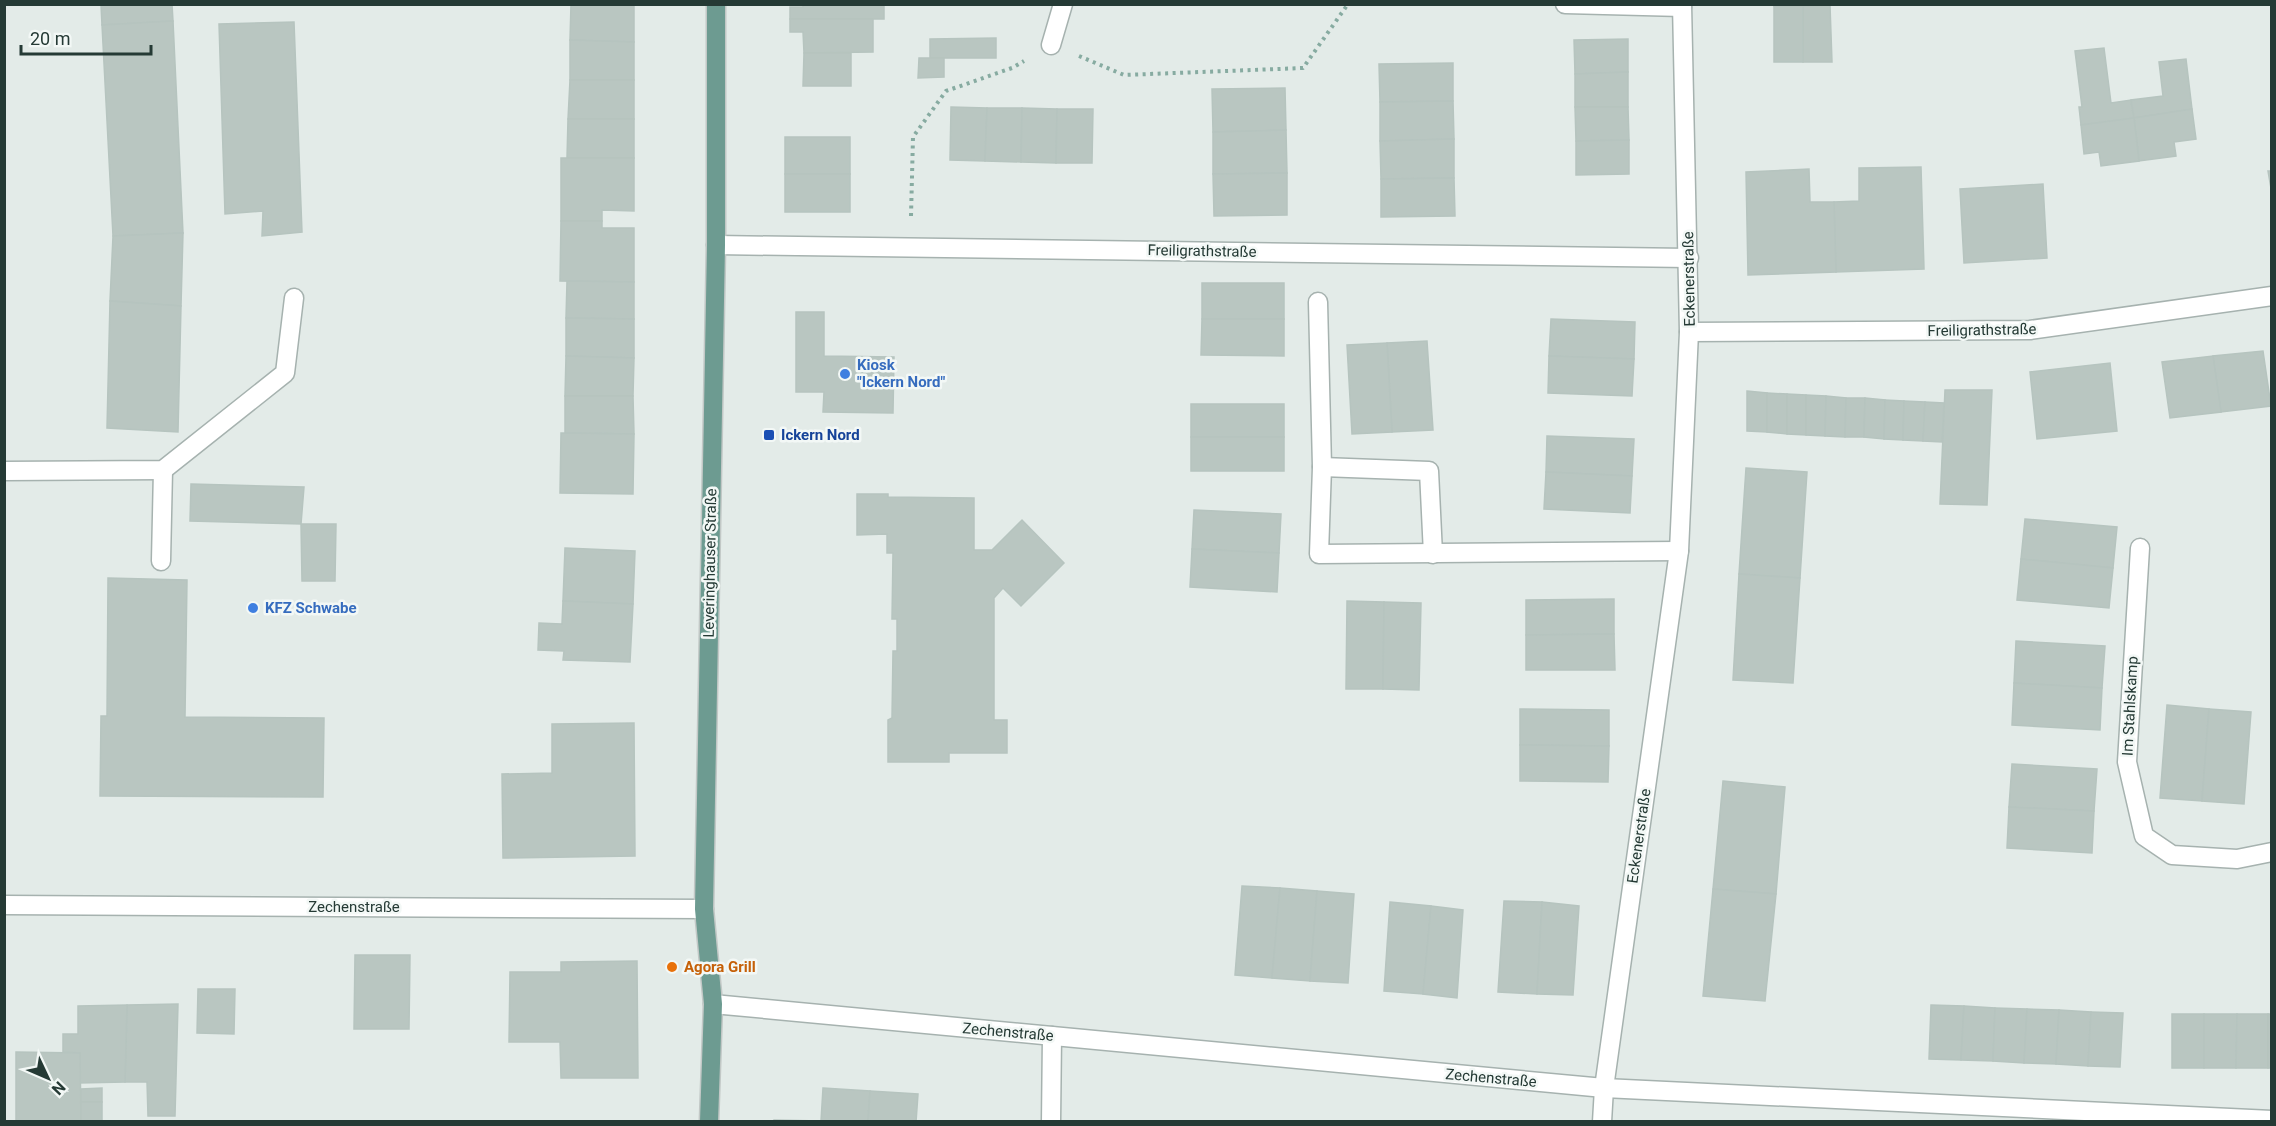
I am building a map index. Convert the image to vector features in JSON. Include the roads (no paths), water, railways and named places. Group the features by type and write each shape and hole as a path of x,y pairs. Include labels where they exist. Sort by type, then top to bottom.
{"main road":[{"name":"Leveringhauser Straße","path":"710,1122 713,1005 704,909 716,245 716,4"}],"street":[{"path":"1051,45 1063,4"},
{"name":"Eckenerstraße","path":"1565,4 1682,6 1689,332 1679,551 1604,1088 1602,1122"},
{"name":"Freiligrathstraße","path":"716,245 1689,258"},
{"name":"Freiligrathstraße","path":"1689,332 2030,330 2271,296"},
{"path":"4,471 163,470 285,373 294,298"},
{"path":"1318,302 1322,468 1319,554 1679,551"},
{"path":"1322,468 1429,471 1433,554"},
{"path":"161,561 163,470"},
{"name":"Im Stahlskamp","path":"2139,548 2127,762 2144,836 2172,855 2237,859 2271,852"},
{"name":"Zechenstraße","path":"4,905 704,909"},
{"name":"Zechenstraße","path":"713,1005 1604,1088 2269,1121"},
{"path":"1050,1122 1052,1036"}],"place":[{"name":"Kiosk \"Ickern Nord\"","path":"845,374"},
{"name":"Ickern Nord","path":"769,435"},
{"name":"KFZ Schwabe","path":"253,608"},
{"name":"Agora Grill","path":"672,967"}]}
